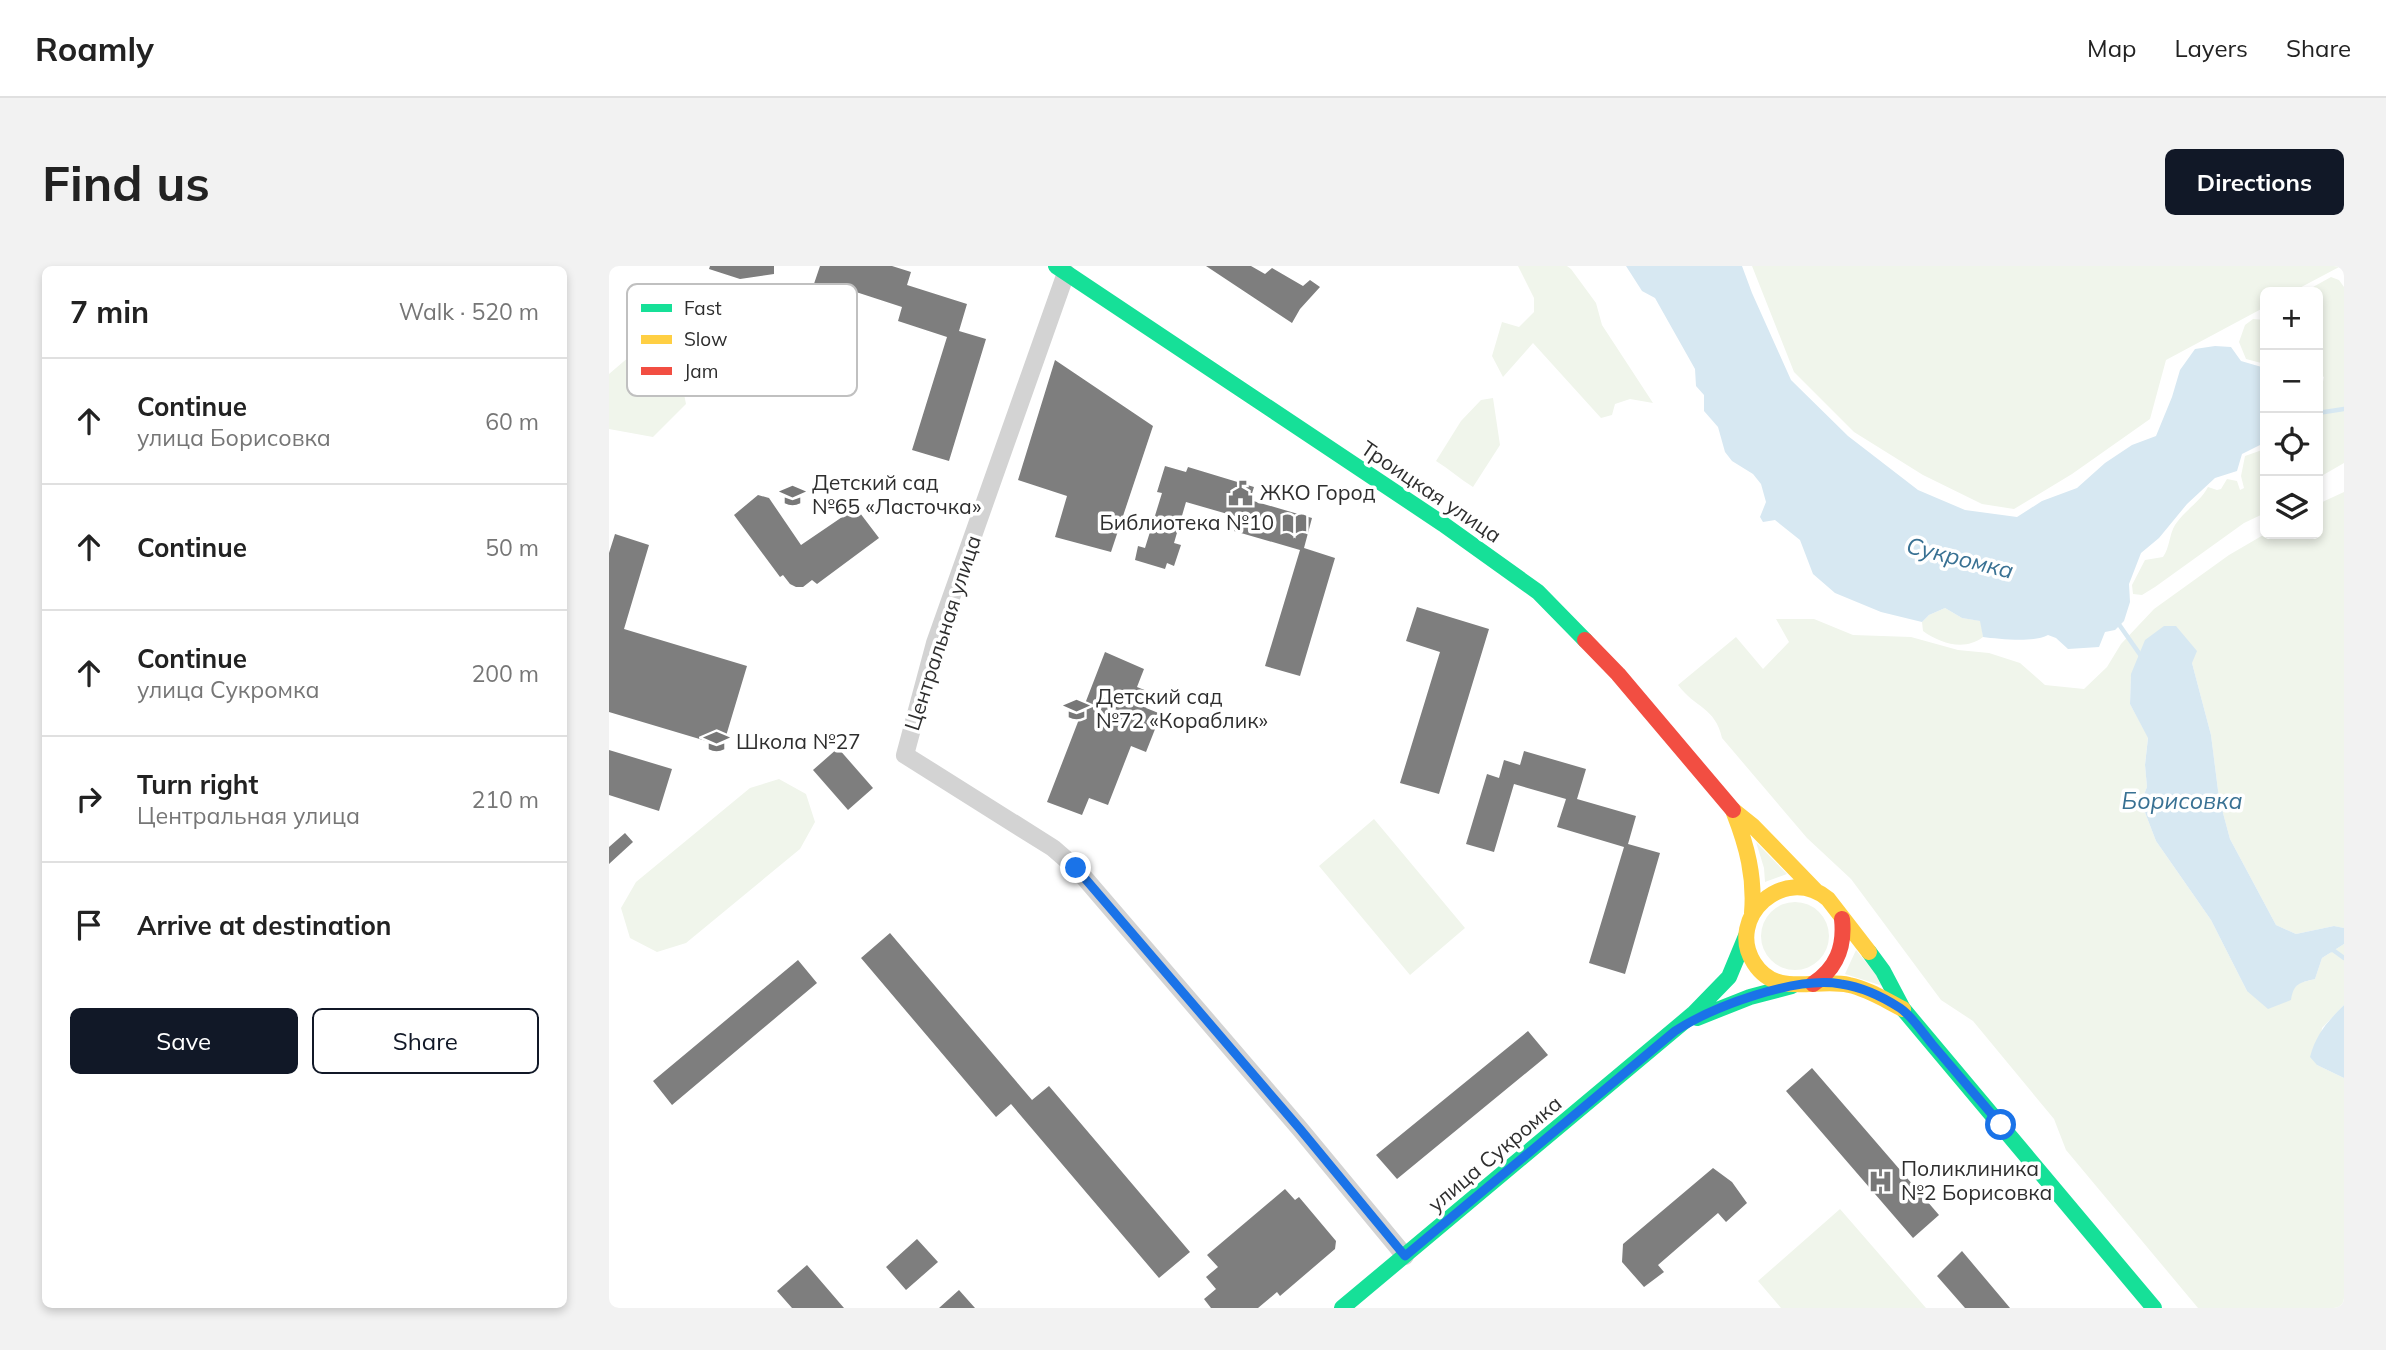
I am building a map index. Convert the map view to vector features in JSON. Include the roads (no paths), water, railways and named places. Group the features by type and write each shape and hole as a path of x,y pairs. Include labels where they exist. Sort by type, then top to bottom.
{"street":[{"name":"Троицкая улица","path":"1061,269 1443,524 1538,592 1584,636 1618,674 1732,809 1753,826 1816,891"},
{"name":"Центральная улица","path":"1061,269 935,643 905,755 1053,848 1076,868 1405,1256"},
{"name":"Троицкая улица","path":"1732,809 1752,864 1752,913"},
{"path":"1903,1009 1867,990 1841,984 1793,986 1771,979 1753,961 1748,948 1746,936 1752,913 1766,897 1785,887 1816,891 1831,901 1883,970 1903,1009 2154,1308"},
{"path":"1813,984 1828,973 1840,955 1845,933 1842,919"},
{"name":"улица Сукромка","path":"1342,1308 1675,1031 1722,986 1733,969 1746,936"},
{"name":"улица Сукромка","path":"1675,1031 1695,1019 1750,997 1793,986"}],"water":[{"path":"1626,266 1742,266 1791,380 1848,436 1918,490 1965,510 2017,517 2042,501 2077,488 2105,463 2132,445 2156,436 2180,370 2195,349 2231,347 2241,361 2260,367 2260,445 2242,454 2237,471 2215,478 2187,504 2159,538 2141,553 2129,584 2130,602 2124,621 2115,630 2105,632 2099,647 2068,649 2056,638 2048,635 2025,640 1983,637 1980,621 1962,618 1945,608 1929,615 1922,622 1881,612 1835,593 1813,574 1800,540 1775,520 1763,522 1760,517 1766,502 1761,484 1753,474 1732,461 1725,452 1718,427 1704,411 1704,395 1696,386 1695,369 1655,298 1642,291"},
{"name":"Борисовка","path":"2164,626 2176,626 2197,651 2192,663 2211,735 2219,798 2230,839 2276,925 2296,934 2334,926 2344,928 2344,944 2322,958 2315,979 2298,985 2291,1000 2268,1009 2247,991 2211,920 2156,841 2141,802 2147,787 2145,765 2148,738 2130,704 2131,674 2145,640"},
{"path":"2344,1005 2344,1078 2317,1065 2310,1057 2323,1028"}],"waterway":[{"name":"Сукромка","path":"2323,412 2344,409"},
{"name":"Борисовка","path":"2118,623 2141,656"},
{"name":"Борисовка","path":"2329,950 2344,958"}],"place":[{"name":"ЖКО Город","path":"1240,493"},
{"name":"Детский сад №65 «Ласточка»","path":"792,495"},
{"name":"Библиотека №10","path":"1294,523"},
{"name":"Детский сад №72 «Кораблик»","path":"1076,709"},
{"name":"Школа №27","path":"716,742"},
{"name":"Поликлиника №2 Борисовка","path":"1881,1181"}]}
